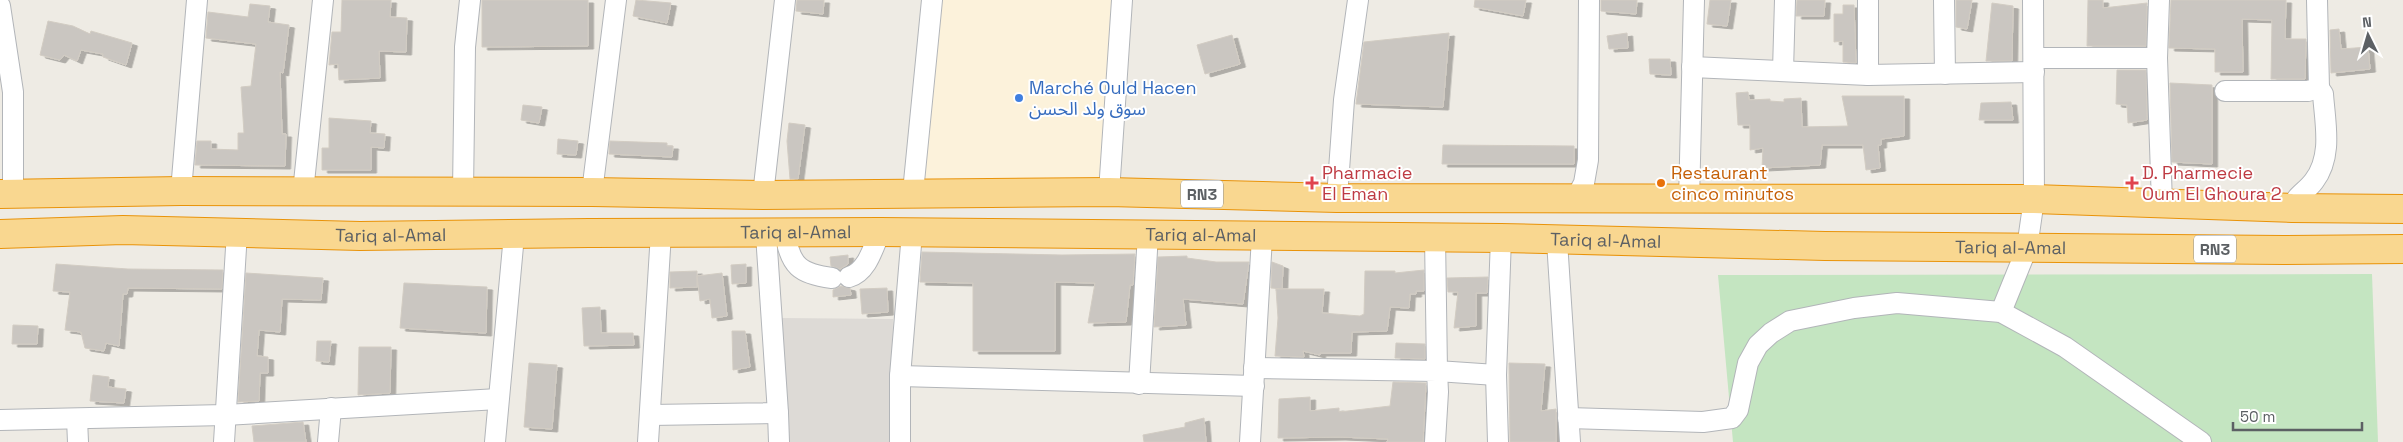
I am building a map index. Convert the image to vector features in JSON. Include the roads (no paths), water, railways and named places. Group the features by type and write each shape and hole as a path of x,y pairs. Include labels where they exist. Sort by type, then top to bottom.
{"highway":[{"name":"RN3","path":"6,194 180,191 763,194 1109,192 1337,198 2034,199 2292,208 2403,209"},
{"name":"Tariq al-Amal","path":"0,234 87,231 237,232 360,236 880,232 1501,238 1557,241 2027,248 2403,249"}],"street":[{"path":"180,191 197,0"},
{"path":"303,192 323,0"},
{"path":"464,191 465,46 470,0"},
{"path":"592,192 616,0"},
{"path":"763,194 785,0"},
{"path":"913,192 932,0"},
{"path":"1109,192 1122,0"},
{"path":"1337,198 1344,100 1358,0"},
{"path":"1576,198 1584,183 1588,160 1589,0"},
{"path":"1689,200 1694,0"},
{"path":"1783,71 1785,0"},
{"path":"1868,0 1868,75"},
{"path":"1944,0 1945,74"},
{"path":"2001,312 2027,248 2034,199 2033,0"},
{"path":"2159,0 2157,58 2162,204"},
{"path":"2292,208 2294,200 2314,181 2327,154 2323,94 2319,88 2317,0"},
{"path":"0,6 3,47 13,92 6,194"},
{"path":"1692,67 1868,75 1945,74 2034,65 2157,58"},
{"path":"2225,90 2308,91 2319,88"},
{"path":"224,442 237,232"},
{"path":"775,233 799,266 811,276 841,278 858,274 864,267 880,232"},
{"path":"648,442 661,233"},
{"path":"775,233 779,442"},
{"path":"900,442 900,376 912,233"},
{"path":"1139,384 1148,234"},
{"path":"494,442 514,235"},
{"path":"1250,442 1262,237"},
{"path":"1435,238 1438,392 1435,442"},
{"path":"1498,442 1496,375 1501,238"},
{"path":"1557,241 1570,442"},
{"path":"1568,418 1703,422 1732,418 1738,410 1748,363 1758,345 1770,333 1790,322 1854,308 1896,303 2001,312 2065,347 2201,442"},
{"path":"900,376 1139,384 1254,376 1437,372 1496,375"},
{"path":"0,420 225,415 498,399"},
{"path":"328,442 331,408"},
{"path":"650,415 778,413"},
{"path":"76,419 78,442"}],"place":[{"name":"Marché Ould Hacen سوق ولد الحسن","path":"1019,98"},
{"name":"Pharmacie El Eman","path":"1312,183"},
{"name":"Restaurant cinco minutos","path":"1661,183"},
{"name":"D. Pharmecie Oum El Ghoura 2","path":"2132,183"}]}
